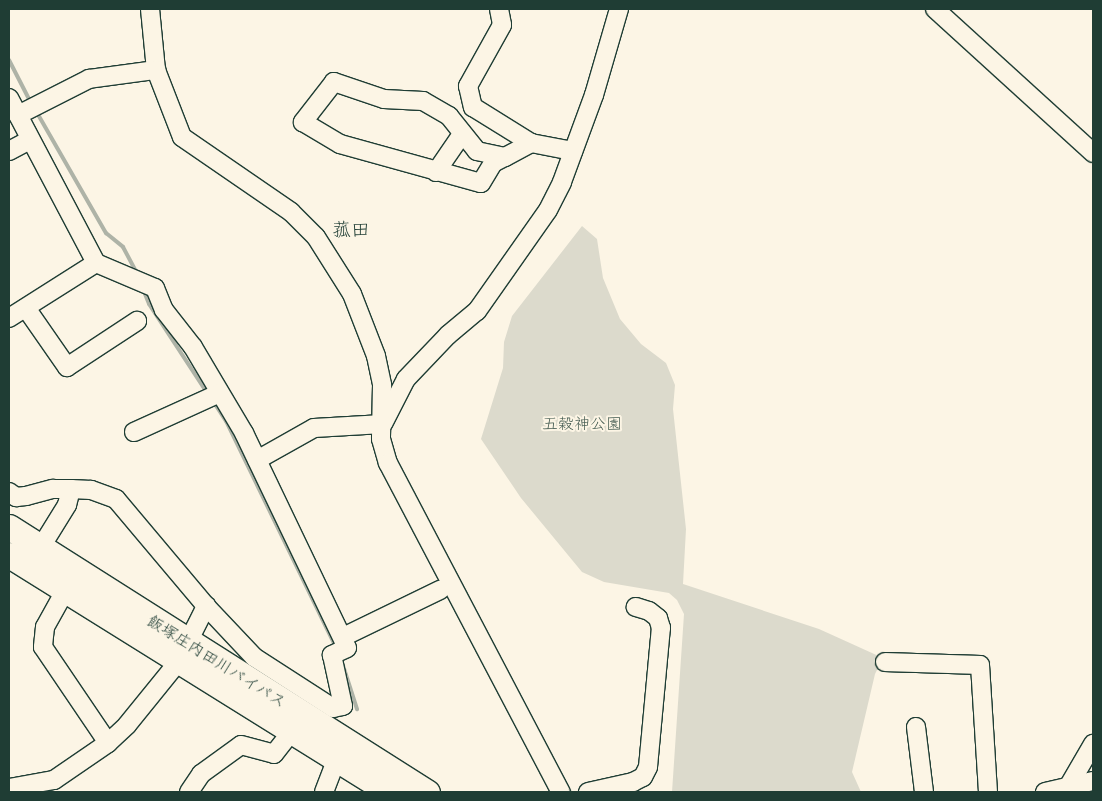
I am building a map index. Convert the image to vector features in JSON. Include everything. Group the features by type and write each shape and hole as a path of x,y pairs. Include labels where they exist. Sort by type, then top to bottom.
{"highway":[{"name":"飯塚庄内田川バイパス","path":"9,527 41,547 291,732 390,792"},
{"name":"飯塚庄内田川バイパス","path":"9,555 65,591 183,653 427,792"}],"street":[{"path":"150,9 156,70 182,137 291,212 316,237 352,294 376,356 382,385 381,439 388,463 561,792"},
{"path":"499,9 502,25 468,86 469,97 473,107 531,143 573,151"},
{"path":"382,424 406,379 448,335 477,311 548,210 573,151 607,58 619,9"},
{"path":"935,9 1093,153"},
{"path":"29,110 89,79 156,70"},
{"path":"506,157 477,152 449,116 423,101 384,99 334,82 303,122 340,144 481,183 493,164 506,157 531,143"},
{"path":"9,98 29,110"},
{"path":"29,110 30,140 96,263 142,282 257,460 340,647"},
{"path":"436,172 462,134"},
{"path":"9,151 30,140"},
{"path":"9,318 96,263"},
{"path":"26,308 67,367 137,321"},
{"path":"134,432 214,396"},
{"path":"257,460 314,428 382,424"},
{"path":"9,492 16,496 26,496 53,489 91,490 116,499 206,606 254,657 339,709 343,701 332,656 340,647 440,590"},
{"path":"41,547 67,505 71,489"},
{"path":"65,591 45,627 43,647 108,743"},
{"path":"9,788 53,787 108,743 142,708 183,653 206,606"},
{"path":"588,792 633,782 643,777 648,767 660,628 653,614 636,607"},
{"path":"885,662 980,665 988,792"},
{"path":"916,727 924,792"},
{"path":"189,792 201,774 241,745 274,754 291,732"},
{"path":"1068,787 1093,744"},
{"path":"324,792 336,760"},
{"path":"1044,792 1093,781"}],"green space":[{"name":"五穀神公園","path":"582,226 597,239 603,278 620,319 641,344 666,363 675,385 673,409 686,529 683,584 819,629 883,658 875,674 852,772 861,792 672,792 684,614 677,600 669,593 604,582 582,572 521,498 481,439 503,368 504,342 512,316"}],"waterway":[{"path":"9,60 31,103"},
{"path":"36,111 106,233 123,247 137,273"},
{"path":"143,289 149,304 208,394"},
{"path":"213,401 226,421 336,648"},
{"path":"340,656 357,709"}],"district":[{"name":"菰田","path":"351,230"}]}
